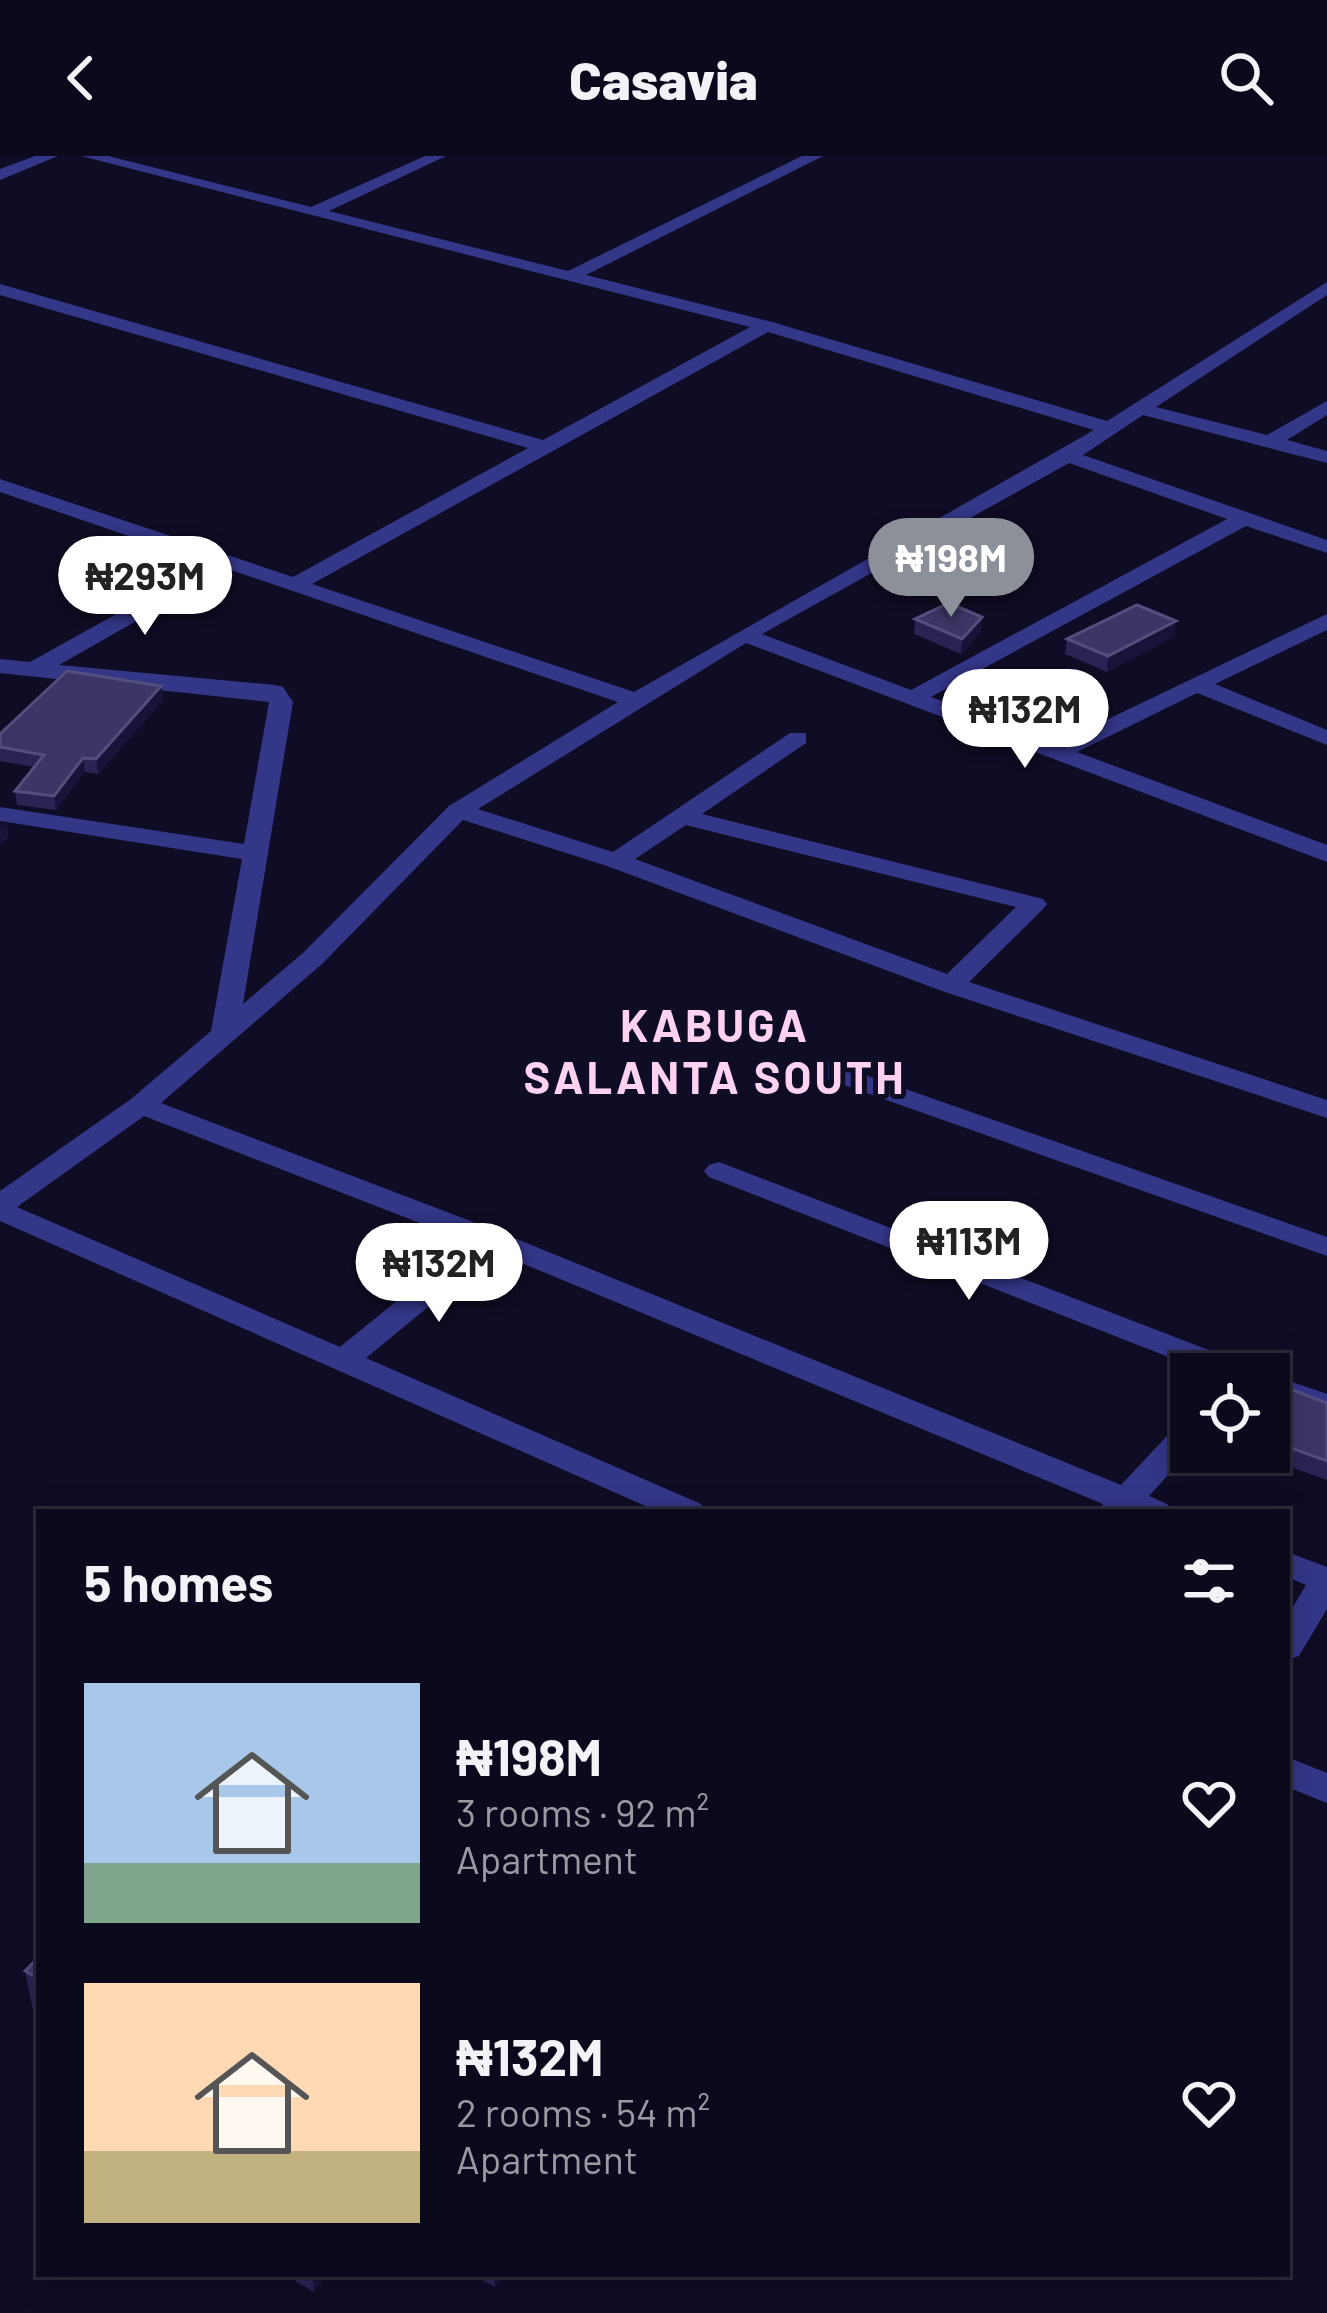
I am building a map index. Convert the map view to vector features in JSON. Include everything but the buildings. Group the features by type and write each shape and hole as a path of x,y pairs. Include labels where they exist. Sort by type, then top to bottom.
{"street":[{"path":"0,175 50,156"},
{"path":"89,156 766,326 1111,429"},
{"path":"315,211 438,156"},
{"path":"571,276 815,156"},
{"path":"0,1207 141,1105 313,958 458,811 745,635 1067,456 1327,287"},
{"path":"0,289 545,447"},
{"path":"294,585 766,326"},
{"path":"1272,441 1327,407"},
{"path":"1143,409 1327,457"},
{"path":"1067,456 1327,547"},
{"path":"0,485 640,702"},
{"path":"911,699 1244,518"},
{"path":"38,667 225,562"},
{"path":"1060,751 1327,621"},
{"path":"745,635 1327,854"},
{"path":"0,666 275,692 281,702 224,1034"},
{"path":"1200,686 1327,738"},
{"path":"616,861 798,738"},
{"path":"458,811 616,861 951,985 1327,1109"},
{"path":"0,814 254,853"},
{"path":"682,815 1034,904 951,985"},
{"path":"820,1067 1327,1247"},
{"path":"141,1105 491,1240 1119,1506 1170,1452"},
{"path":"719,1171 1188,1353"},
{"path":"0,1207 682,1509"},
{"path":"344,1359 491,1240"},
{"path":"1290,1392 1327,1406"},
{"path":"1290,1565 1327,1580 1290,1642"},
{"path":"1290,1772 1327,1789"}],"district":[{"name":"KABUGA SALANTA SOUTH","path":"715,1052"}]}
